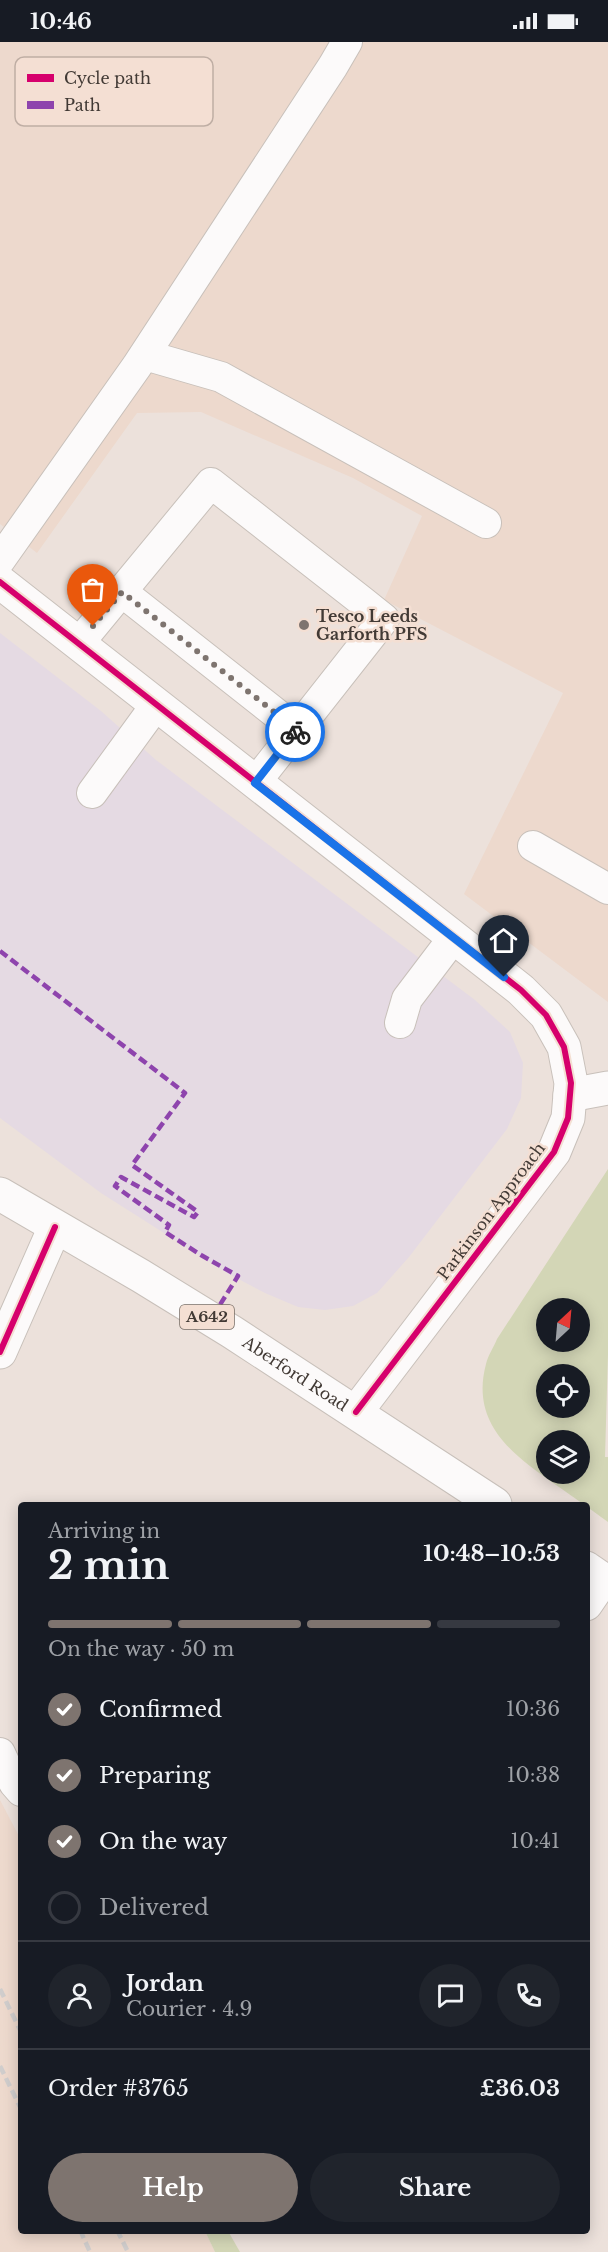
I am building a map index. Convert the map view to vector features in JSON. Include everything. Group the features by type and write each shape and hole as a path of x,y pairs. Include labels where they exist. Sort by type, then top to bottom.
{"street":[{"name":"Parkinson Approach","path":"0,582 521,990 546,1015 564,1047 571,1083 568,1118 554,1152 356,1412"},
{"path":"570,1095 608,1088"},
{"name":"Aberford Road","path":"0,1194 167,1292 492,1502"},
{"path":"0,1352 55,1227"}],"lane":[{"path":"0,560 145,355 347,42"},
{"path":"145,355 221,377 486,523"},
{"path":"79,644 210,483 384,619 255,783"},
{"path":"122,592 297,730"},
{"path":"92,793 156,705"},
{"path":"533,846 608,889"},
{"path":"400,1023 407,999 454,937"},
{"path":"0,1753 18,1788"}],"shaded area":[{"path":"0,42 608,42 608,1002 464,894 563,693 384,600 422,516 353,478 201,412 137,413 37,553 0,524"},
{"path":"0,633 101,711 156,760 475,1000 510,1032 523,1063 521,1098 507,1129 409,1257 377,1293 353,1306 325,1310 298,1307 265,1293 227,1273 101,1193 0,1118"},
{"path":"0,1800 18,1834 18,2234 206,2234 215,2252 0,2252"}],"green space":[{"path":"608,1169 608,1354 605,1457 608,1457 608,1522 590,1509 590,1502 580,1502 554,1484 590,1484 590,1430 536,1430 536,1471 499,1436 484,1404 483,1385 487,1361 497,1339"},
{"path":"206,2234 230,2234 240,2252 215,2252"}],"railway":[{"path":"0,1989 18,2026"},
{"path":"0,2066 18,2103"},
{"path":"82,2234 90,2252"},
{"path":"119,2234 128,2252"}],"marked path":[{"path":"0,951 185,1093 132,1165 198,1212 194,1217 121,1177 115,1186 169,1225 165,1232 238,1276 211,1319"}],"cycle path":[{"path":"0,582 521,990 546,1015 564,1047 571,1083 568,1118 554,1152 356,1412"},
{"path":"0,1352 55,1227"}],"way so far":[{"path":"93,626 122,592 297,730 295,732"}],"place":[{"name":"Tesco Leeds Garforth PFS","path":"304,625"}],"route":[{"path":"295,732 255,783 504,977"}]}
